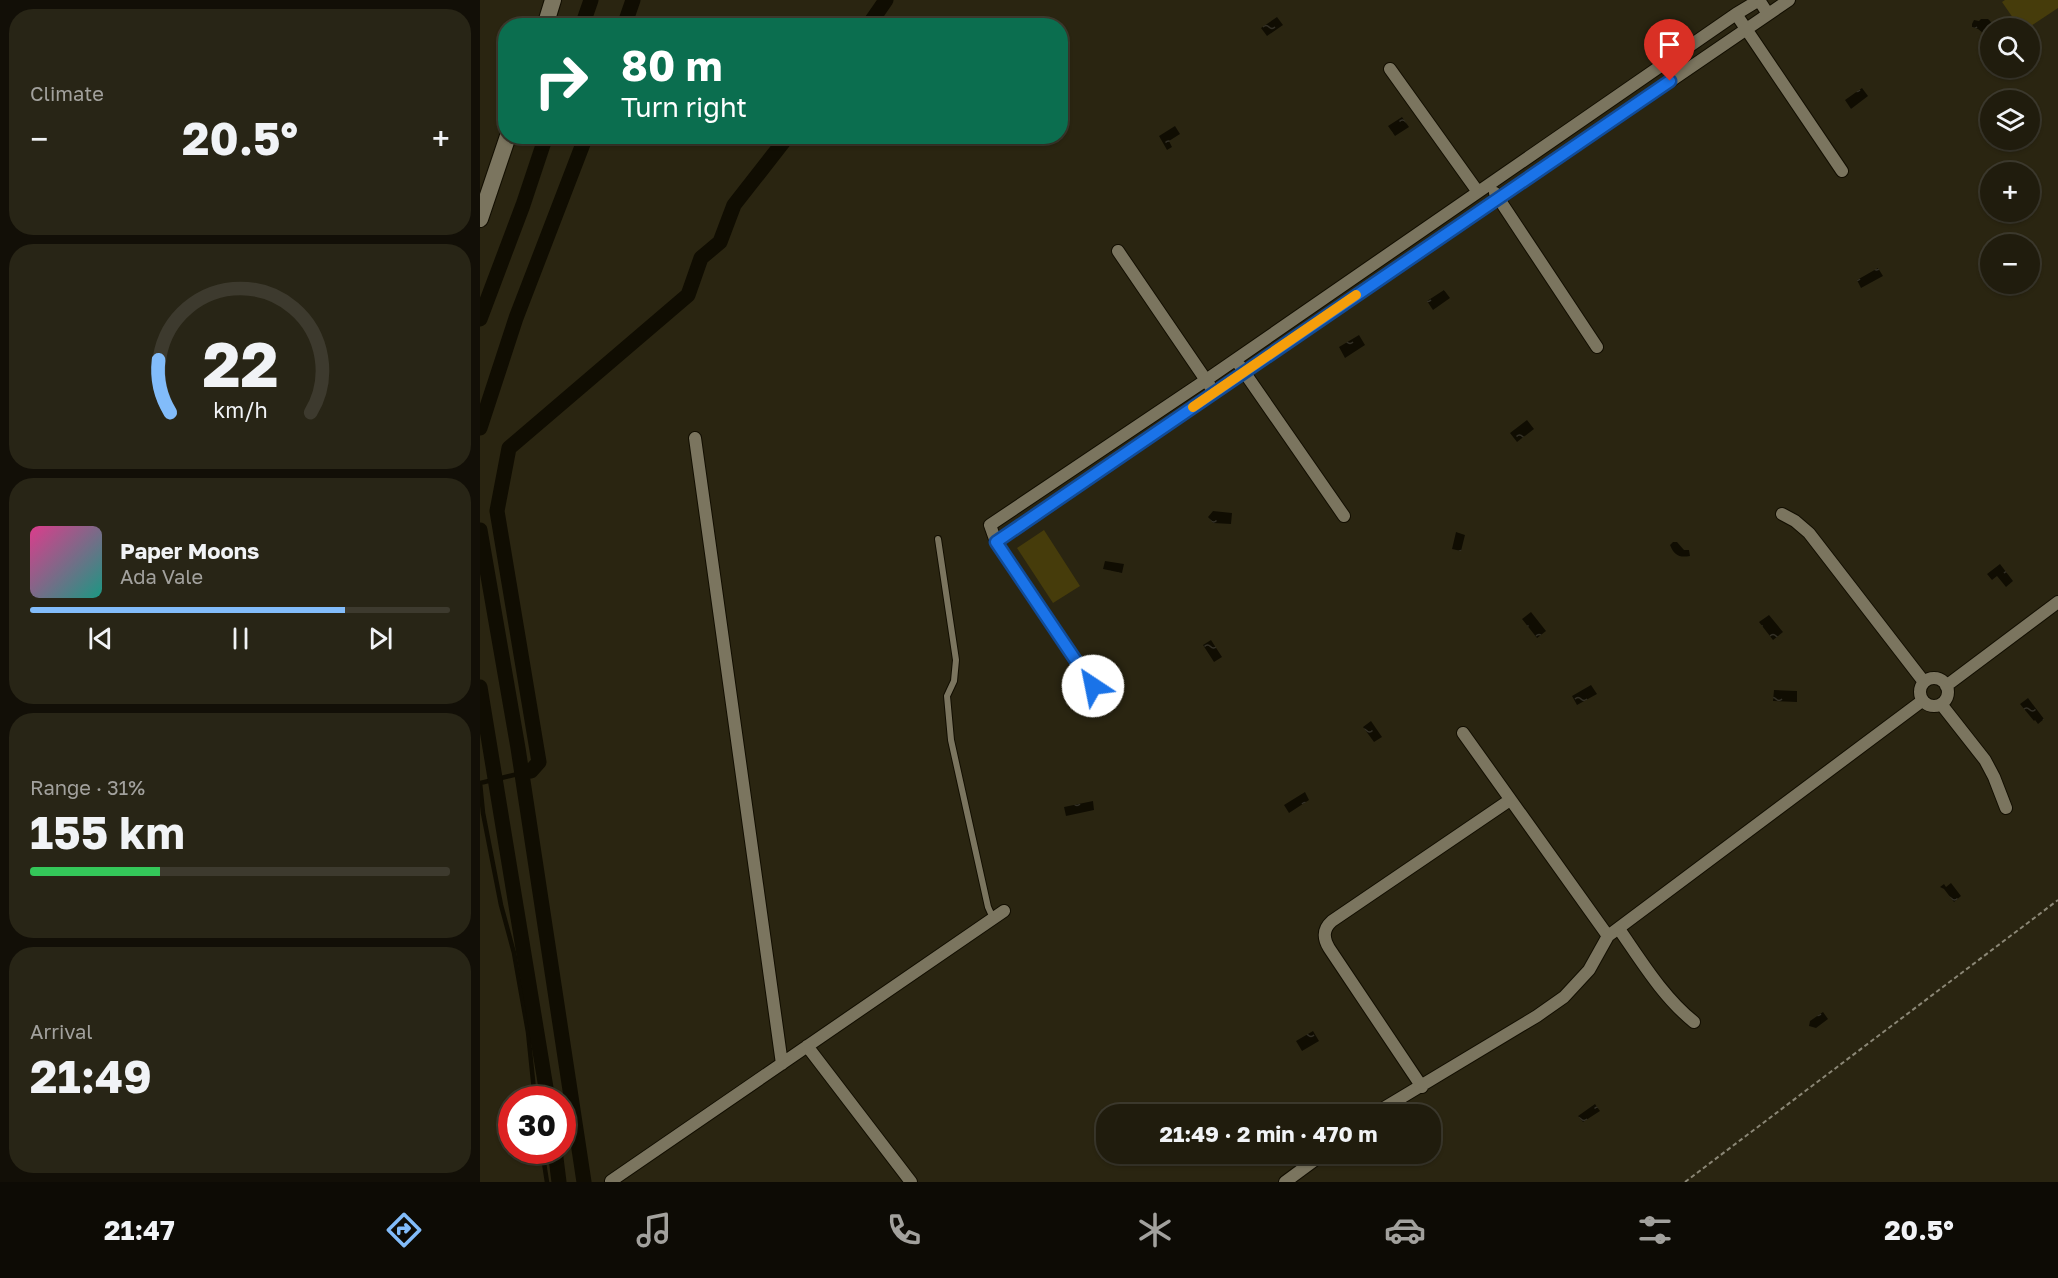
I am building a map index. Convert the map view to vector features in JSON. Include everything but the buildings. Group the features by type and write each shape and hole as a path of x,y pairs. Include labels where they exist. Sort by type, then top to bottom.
{"main road":[{"path":"548,18 554,0"},
{"path":"480,219 505,144"}],"street":[{"path":"1093,686 996,542 990,525 1206,380 1736,14 1759,0 1768,14"},
{"path":"996,542 1789,0"},
{"path":"1736,14 1842,171"},
{"path":"1390,69 1478,192"},
{"path":"1489,185 1597,347"},
{"path":"1118,251 1214,392"},
{"path":"1235,360 1344,516"},
{"path":"695,438 782,1064"},
{"path":"1782,514 1809,533 1924,682"},
{"path":"1946,686 2058,602"},
{"path":"1936,679 1946,686 1947,696 1941,704 1933,706 1923,701 1920,690 1924,682 1936,679"},
{"path":"1390,1104 1422,1087 1564,997 1588,970 1608,936 1923,701"},
{"path":"1941,704 1984,760 1994,777 2006,808"},
{"path":"1463,733 1608,936"},
{"path":"1422,1087 1329,948 1324,938 1325,932 1332,921 1510,800"},
{"path":"610,1181 1004,912"},
{"path":"1619,929 1664,993 1694,1022"},
{"path":"807,1046 911,1182"},
{"path":"1285,1182 1309,1164"}],"lane":[{"path":"938,539 956,660 954,681 947,696 951,740 988,907 993,919"}],"path":[{"path":"1685,1182 2058,900"}],"shaded area":[{"path":"2005,0 2058,0 2058,8 2040,20 2040,18 2013,18 2002,2"},
{"path":"1044,530 1080,586 1053,603 1017,548"}],"water":[{"path":"1277,17 1283,25 1267,36 1261,28"},
{"path":"1974,20 1979,21 1980,31 1972,27"},
{"path":"1862,88 1868,96 1851,109 1845,100"},
{"path":"1402,117 1409,127 1395,136 1388,126"},
{"path":"1175,126 1180,134 1169,141 1172,147 1167,150 1159,136"},
{"path":"1878,268 1883,276 1861,288 1857,280"},
{"path":"1444,290 1450,298 1433,310 1427,301"},
{"path":"1359,335 1365,345 1345,358 1339,347"},
{"path":"1527,420 1534,429 1517,442 1510,433"},
{"path":"1213,511 1232,513 1231,524 1213,523 1208,517"},
{"path":"1456,532 1465,535 1461,551 1452,549"},
{"path":"1677,542 1684,550 1689,550 1690,556 1683,557 1675,553 1670,545"},
{"path":"1105,561 1124,564 1122,573 1103,569"},
{"path":"2000,564 2013,581 2006,587 1997,576 1992,580 1987,574"},
{"path":"1531,612 1546,631 1537,638 1522,619"},
{"path":"1769,615 1783,632 1773,640 1759,622"},
{"path":"1211,640 1222,657 1214,662 1203,645"},
{"path":"1591,685 1597,694 1577,705 1572,696"},
{"path":"1774,690 1797,691 1797,702 1773,701"},
{"path":"2028,698 2044,719 2038,724 2020,704"},
{"path":"1371,721 1382,737 1374,742 1363,727"},
{"path":"1305,792 1309,800 1289,813 1284,805"},
{"path":"1093,801 1094,810 1066,816 1064,807"},
{"path":"1951,883 1961,896 1954,902 1940,887 1944,884 1946,887"},
{"path":"1823,1012 1828,1019 1816,1028 1809,1026 1810,1021"},
{"path":"1313,1031 1319,1041 1302,1051 1296,1041"},
{"path":"1595,1104 1600,1111 1583,1122 1578,1116"}],"waterway":[{"path":"585,18 591,0"},
{"path":"627,18 633,0"},
{"path":"874,18 886,0"},
{"path":"480,319 543,144"},
{"path":"480,428 516,318 583,144"},
{"path":"522,773 531,771 539,762 497,511 509,448 688,295 701,258 720,242 734,205 782,144"},
{"path":"480,530 518,748 584,1182"},
{"path":"480,687 546,1086"},
{"path":"522,773 480,783 483,813 501,905 514,953 528,1032 534,1086"},
{"path":"544,1164 547,1182"},
{"path":"557,1164 559,1182"}],"slow traffic":[{"path":"1193,407 1356,295"}],"route":[{"path":"1093,686 996,542 1670,81"}]}
